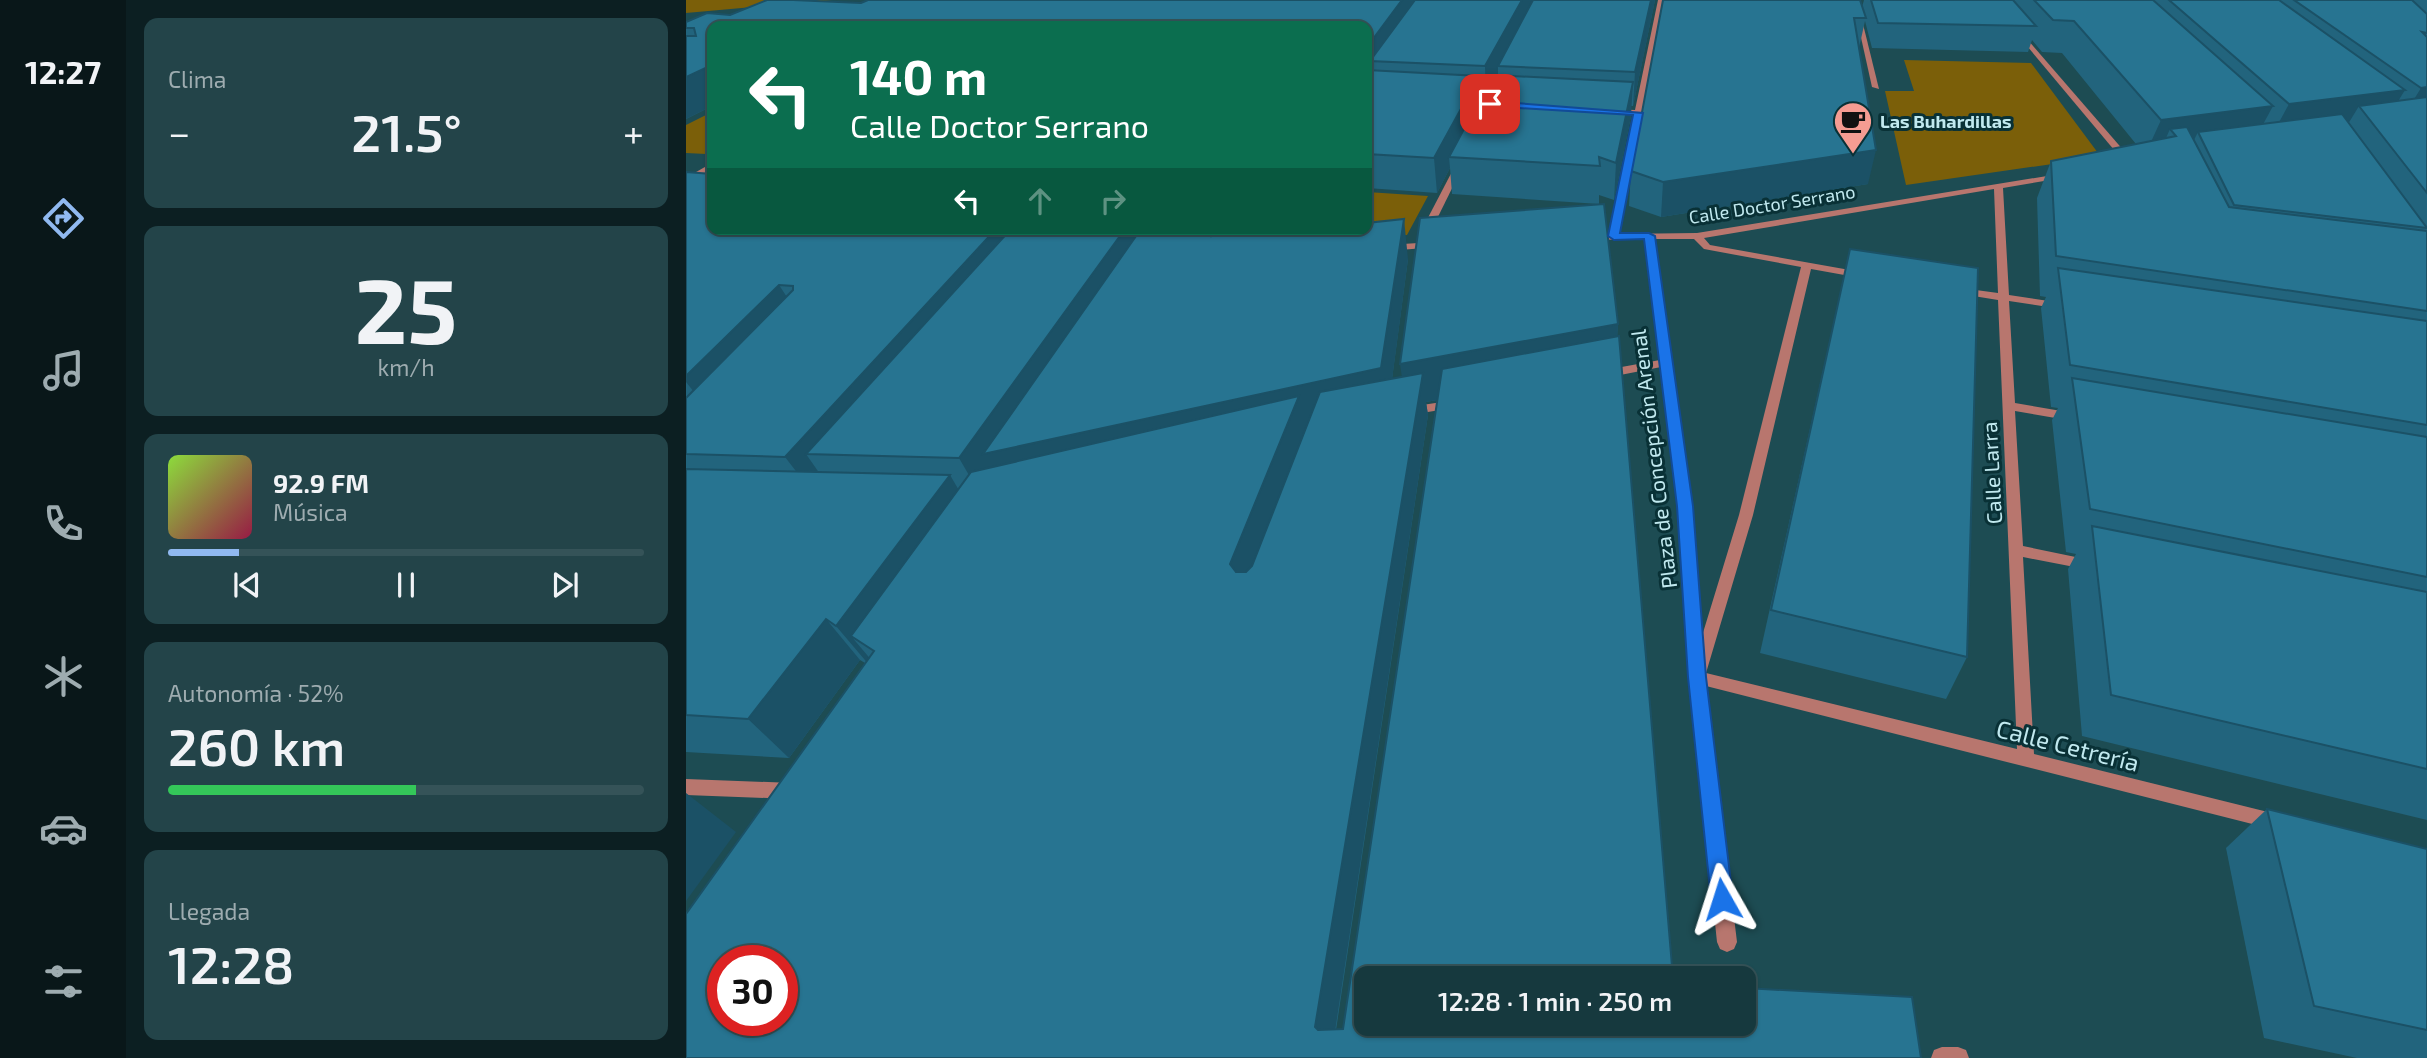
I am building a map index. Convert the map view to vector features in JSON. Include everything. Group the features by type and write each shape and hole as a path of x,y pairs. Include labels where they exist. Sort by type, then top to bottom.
{"street":[{"path":"1614,236 1661,0"},
{"path":"1854,2 1876,87"},
{"path":"2011,23 2129,163"},
{"path":"1598,110 1638,113"},
{"path":"1416,259 1418,246 1466,151"},
{"path":"2116,165 2141,162"},
{"path":"690,176 707,168"},
{"name":"Calle Doctor Serrano","path":"1572,238 1697,236 2077,172"},
{"name":"Calle Larra","path":"1998,185 2026,760"},
{"name":"Plaza de Concepción Arenal","path":"1649,236 1685,506 1697,677 1727,943"},
{"path":"1697,236 1707,247 1872,277"},
{"path":"1378,249 1446,245"},
{"name":"Plaza de Concepción Arenal","path":"1697,677 1746,515 1806,267"},
{"path":"1951,289 2072,307"},
{"path":"1585,378 1666,362"},
{"path":"1397,406 1436,415 1464,402"},
{"path":"2008,406 2090,420"},
{"path":"2015,550 2108,569"},
{"name":"Calle Cetrería","path":"1697,677 2293,826"},
{"path":"686,787 798,791"}],"shaded area":[{"path":"686,0 832,0 686,13"},
{"path":"1904,60 2031,63 2101,157 1906,185 1885,91 1914,91"},
{"path":"707,114 707,154 686,153 686,125"},
{"path":"1372,192 1428,196 1407,235 1286,243 1332,235 1372,235"}],"building":[{"path":"767,0 861,3 868,0 1402,0 1372,40 1372,21 707,21 707,67 686,77 686,36 696,36 694,28 686,28 686,22 707,13 730,15"},
{"path":"1415,0 1522,0 1485,66 1372,61"},
{"path":"1533,0 1651,0 1635,72 1498,66"},
{"path":"1663,0 1860,0 1866,18 1854,18 1876,150 1663,182 1631,171"},
{"path":"1871,0 2013,0 2036,26 1878,23"},
{"path":"2034,0 2153,0 2273,106 2161,120 2074,21 2053,20"},
{"path":"2169,0 2279,0 2405,90 2289,104"},
{"path":"2294,0 2412,0 2427,14 2427,33 2422,32 2427,37 2427,87 2421,88"},
{"path":"1372,70 1479,76 1434,158 1372,154"},
{"path":"1493,75 1633,82 1616,163 1599,157 1600,166 1449,157"},
{"path":"2427,97 2427,193 2359,106"},
{"path":"2342,114 2427,228 2234,205 2198,132"},
{"path":"2187,127 2229,207 2427,231 2427,311 2056,256 2051,161 2176,136 2170,129"},
{"path":"686,172 707,174 707,235 990,235 785,457 686,454 686,398 793,290 793,286 779,285 686,376"},
{"path":"1604,204 1618,324 1400,364 1420,218"},
{"path":"1404,219 1381,368 983,454 1137,235 1372,235 1372,222"},
{"path":"1006,235 1121,235 959,458 806,454"},
{"path":"1850,249 1978,268 1967,657 1771,610"},
{"path":"2058,268 2427,321 2427,425 2070,365"},
{"path":"1619,336 1672,966 1354,966 1354,1036 1756,1036 1756,989 1912,997 1921,1058 686,1058 686,914 874,651 851,636 971,472 1299,396 1230,564 1236,572 1246,572 1252,566 1320,392 1423,373 1315,1027 1318,1030 1343,1029 1442,369"},
{"path":"2072,378 2427,437 2427,577 2090,509"},
{"path":"686,469 950,475 836,626 826,619 748,719 686,715"},
{"path":"2092,526 2427,592 2427,769 2111,695"},
{"path":"2267,809 2427,849 2427,1030 2314,1006"}],"place":[{"name":"Las Buhardillas","path":"1853,155"}],"route":[{"path":"1490,104 1638,113 1614,236 1649,236 1685,506 1697,677 1722,899"}]}
